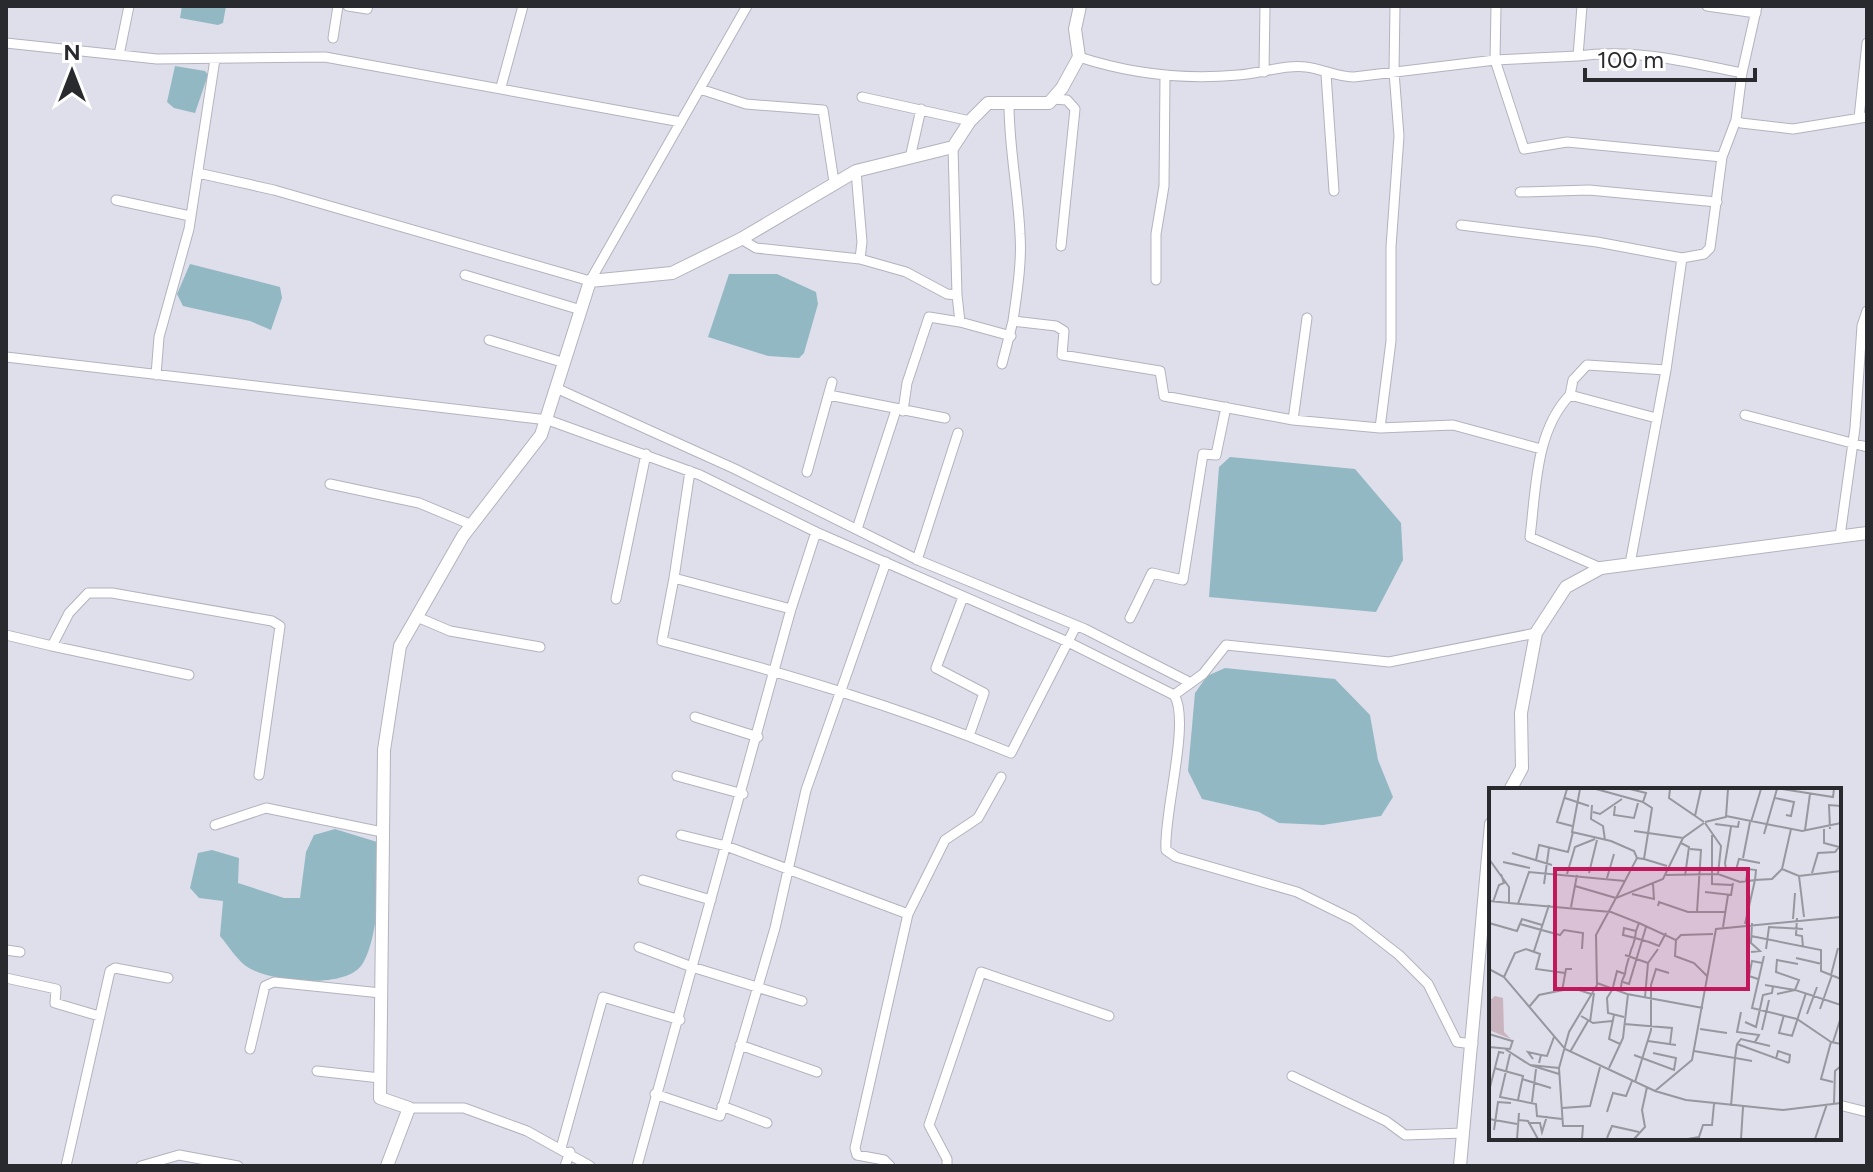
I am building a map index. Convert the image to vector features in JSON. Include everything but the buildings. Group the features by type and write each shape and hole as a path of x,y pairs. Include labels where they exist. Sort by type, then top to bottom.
{"street":[{"path":"119,55 129,6"},
{"path":"333,38 338,6"},
{"path":"348,6 367,9 368,6"},
{"path":"501,87 523,6"},
{"path":"590,1166 566,1150 464,1108 409,1108 380,1098 384,750 400,646 472,525 541,435 590,281 747,6"},
{"path":"1052,99 1079,57 1075,29 1080,6"},
{"path":"1264,72 1265,6"},
{"path":"1380,428 1391,341 1391,247 1399,136 1394,72 1395,6"},
{"path":"1496,6 1495,60 1524,149 1567,142 1722,157"},
{"path":"1578,56 1582,6"},
{"path":"1461,225 1597,242 1682,258 1704,254 1710,248 1722,157 1736,120 1742,73 1757,10 1707,6"},
{"path":"6,43 119,55 215,59 325,57 681,122"},
{"path":"1736,120 1793,129 1863,117 1867,43"},
{"path":"1079,57 1119,70 1165,76 1306,67 1326,74 1354,77 1495,60 1607,52 1690,60 1742,73"},
{"path":"156,375 159,337 183,261 215,59"},
{"path":"1326,74 1334,191"},
{"path":"1156,280 1156,234 1164,186 1165,76"},
{"path":"700,89 746,104 823,110 834,182"},
{"path":"862,97 970,121"},
{"path":"960,322 953,147 970,121 988,103 1031,105 1052,99 1067,100 1075,109 1061,246"},
{"path":"1002,364 1011,336 1021,264 1015,166 1009,149 1009,104"},
{"path":"910,158 921,109"},
{"path":"198,173 274,190 590,281 672,273 741,239 856,171 953,147"},
{"path":"856,171 862,242 860,259"},
{"path":"1520,192 1589,190 1717,202"},
{"path":"116,200 190,216"},
{"path":"741,239 756,248 860,259 906,272 947,294 957,295"},
{"path":"1630,564 1666,370 1682,258"},
{"path":"465,275 581,310"},
{"path":"1840,536 1854,441 1862,326 1867,311"},
{"path":"857,529 929,317 1011,336"},
{"path":"1293,420 1307,318"},
{"path":"1013,321 1063,327 1062,355 1160,371 1164,396 1293,420 1380,428 1453,425 1541,449"},
{"path":"489,340 565,363"},
{"path":"6,357 548,420 690,471 816,532 1068,642 1174,695 1178,701 1166,850 1176,857 1297,892 1354,920 1399,955 1428,984 1457,1042 1473,1044"},
{"path":"1601,568 1530,537 1541,449 1555,413 1570,395 1573,380 1587,365 1666,370"},
{"path":"807,472 832,382"},
{"path":"558,389 735,469 917,560 1076,626 1191,683"},
{"path":"829,395 945,418"},
{"path":"1570,395 1656,418"},
{"path":"1130,618 1152,573 1183,580 1203,454 1216,455 1226,407"},
{"path":"1745,415 1854,441 1867,447"},
{"path":"917,560 958,433"},
{"path":"616,599 646,454"},
{"path":"690,471 662,641 775,670 916,714 1011,753 1076,626"},
{"path":"330,484 419,503 472,525"},
{"path":"637,1166 655,1094 680,1020 692,967 743,794 791,609 816,532"},
{"path":"1511,788 1522,768 1521,713 1536,633 1566,587 1601,568 1867,533"},
{"path":"655,1094 720,1116 775,928 806,790 886,562"},
{"path":"674,578 791,609"},
{"path":"52,646 69,613 88,593 112,593 272,621 280,626 259,775"},
{"path":"963,597 936,668 984,693 985,698 969,736"},
{"path":"417,617 450,631 540,647"},
{"path":"1174,695 1203,674 1226,645 1389,662 1536,633"},
{"path":"6,635 189,675"},
{"path":"695,717 758,737"},
{"path":"677,776 743,794"},
{"path":"890,1166 884,1160 857,1155 855,1148 908,914 945,840 978,818 1001,777"},
{"path":"215,825 266,808 382,832"},
{"path":"681,835 789,867 908,914"},
{"path":"1460,1166 1489,848"},
{"path":"643,880 711,900"},
{"path":"639,947 802,1001"},
{"path":"6,950 20,952"},
{"path":"66,1166 107,977 115,968 168,978"},
{"path":"947,1166 947,1159 929,1125 981,972 1109,1016"},
{"path":"6,978 56,989 55,1003 99,1016"},
{"path":"250,1049 265,986 274,982 381,993"},
{"path":"565,1166 566,1150 603,997 680,1020"},
{"path":"740,1045 817,1072"},
{"path":"317,1071 380,1078"},
{"path":"1292,1076 1386,1121 1405,1135 1464,1133"},
{"path":"722,1106 767,1123"},
{"path":"1841,1106 1867,1112"},
{"path":"387,1166 409,1108"},
{"path":"141,1166 179,1155 238,1166"}],"water":[{"path":"182,6 226,6 223,23 218,25 180,18"},
{"path":"175,66 205,71 208,75 195,113 174,108 167,102"},
{"path":"190,264 280,287 282,298 271,330 250,321 183,306 177,294"},
{"path":"729,274 777,274 816,292 818,304 804,353 799,358 768,356 708,337"},
{"path":"1230,457 1355,469 1401,523 1403,560 1376,612 1209,597 1219,467"},
{"path":"1225,668 1335,679 1370,715 1378,760 1393,797 1381,816 1323,825 1279,823 1259,812 1202,799 1188,771 1195,693 1207,676"},
{"path":"335,829 377,842 378,904 363,963 355,972 342,977 309,981 275,977 249,968 220,936 223,901 199,898 190,888 198,853 212,850 239,858 238,883 284,898 300,898 306,852 314,835"}]}
